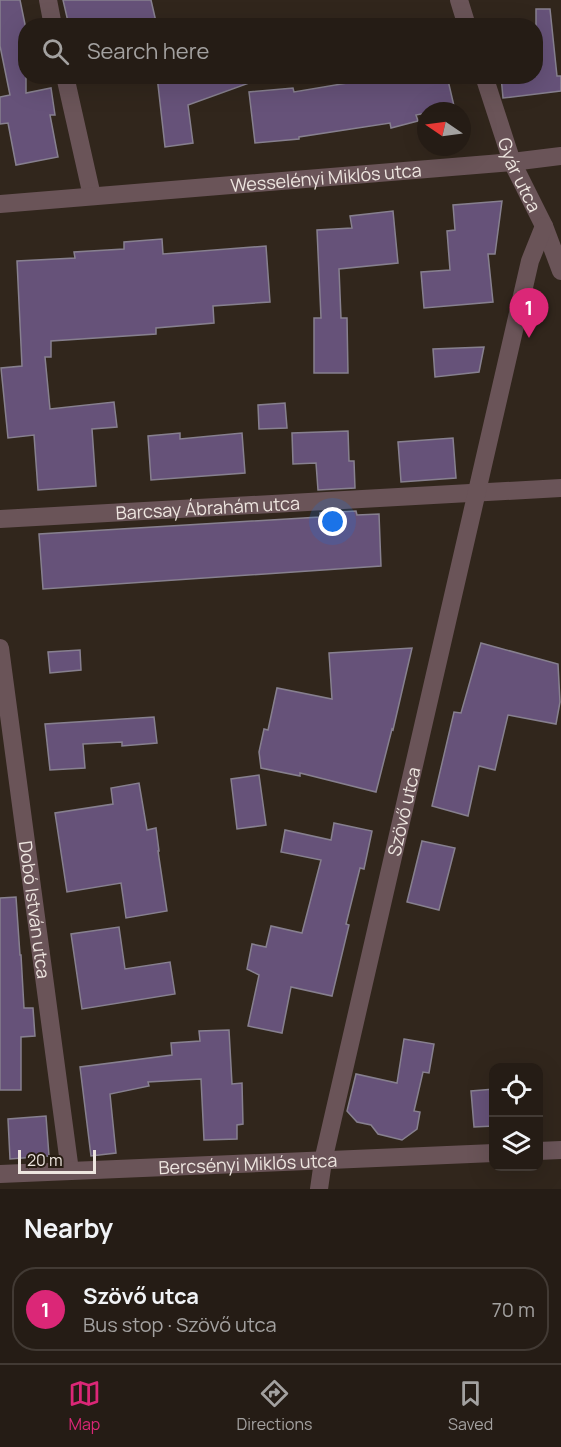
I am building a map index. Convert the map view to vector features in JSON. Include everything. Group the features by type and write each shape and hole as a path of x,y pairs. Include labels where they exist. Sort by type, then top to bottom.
{"street":[{"path":"48,0 51,18"},
{"path":"459,0 465,18"},
{"path":"67,84 92,196"},
{"name":"Gyár utca","path":"487,84 512,162 544,226 561,270"},
{"name":"Wesselényi Miklós utca","path":"0,204 512,162 561,156"},
{"name":"Szövő utca","path":"319,1189 323,1161 530,261 544,226"},
{"name":"Barcsay Ábrahám utca","path":"0,519 561,488"},
{"name":"Dobó István utca","path":"0,648 70,1171"},
{"path":"543,1151 561,1150"},
{"name":"Bercsényi Miklós utca","path":"0,1173 489,1153"}],"building":[{"path":"0,0 20,0 24,18 18,18 18,84 26,84 26,93 51,88 55,115 50,115 58,157 16,165 8,123 0,124 0,97 10,95 0,46"},
{"path":"63,0 151,0 155,18 67,18"},
{"path":"536,9 550,9 557,76 561,76 561,91 503,98 502,84 543,84 543,18 536,18"},
{"path":"158,84 246,84 188,105 193,143 165,147"},
{"path":"342,84 449,84 453,102 417,102 417,121 391,128 390,123 299,137 299,139 255,143 249,92 293,88 294,92"},
{"path":"502,201 495,254 488,254 493,302 424,308 421,272 450,270 447,231 455,230 453,205"},
{"path":"393,211 398,263 339,269 341,318 347,318 348,373 314,373 314,318 321,318 317,230 352,228 350,216"},
{"path":"162,239 163,254 266,246 270,302 213,306 214,323 156,328 156,334 51,341 51,357 45,357 50,409 114,402 117,427 92,429 96,486 38,490 34,435 8,438 1,368 22,366 17,261 75,258 74,252 124,249 124,242"},
{"path":"484,347 479,372 435,377 433,349"},
{"path":"285,403 287,428 259,429 258,405"},
{"path":"348,431 349,461 354,461 355,488 318,490 316,463 293,464 292,433"},
{"path":"180,433 180,439 242,433 245,473 151,480 148,436"},
{"path":"453,438 456,478 401,482 398,442"},
{"path":"356,511 357,515 379,514 381,566 43,589 39,534 320,517 320,513"},
{"path":"481,643 558,664 560,702 556,724 508,715 495,770 479,766 468,816 432,806 454,712 461,713"},
{"path":"412,648 376,792 300,773 300,776 261,768 259,752 264,729 268,730 277,688 332,699 329,653"},
{"path":"80,650 81,670 50,673 48,652"},
{"path":"154,717 157,743 122,746 122,742 83,744 85,768 50,770 45,724"},
{"path":"259,775 266,825 237,829 231,779"},
{"path":"139,783 147,830 156,828 167,911 126,918 121,883 67,892 55,813 113,804 111,788"},
{"path":"334,823 372,831 364,869 360,868 346,924 349,925 332,996 291,987 282,1033 248,1026 259,975 247,969 252,944 266,947 271,926 302,933 321,860 281,852 285,830 331,840"},
{"path":"422,841 455,848 439,910 407,902"},
{"path":"16,897 24,1008 33,1008 35,1036 21,1037 21,1090 0,1090 0,898"},
{"path":"119,927 125,969 170,962 175,994 82,1009 71,934"},
{"path":"229,1030 232,1084 242,1083 243,1124 237,1125 237,1139 204,1140 201,1079 148,1082 149,1086 110,1094 116,1153 91,1156 80,1067 172,1055 171,1043 200,1041 199,1031"},
{"path":"404,1039 434,1044 429,1073 423,1072 414,1111 420,1112 417,1129 402,1140 378,1134 371,1125 357,1122 347,1111 356,1074 397,1083"},
{"path":"489,1089 489,1126 474,1127 471,1091"},
{"path":"46,1116 49,1156 10,1159 8,1119"}],"place":[{"name":"Szövő utca","path":"529,338"}]}
